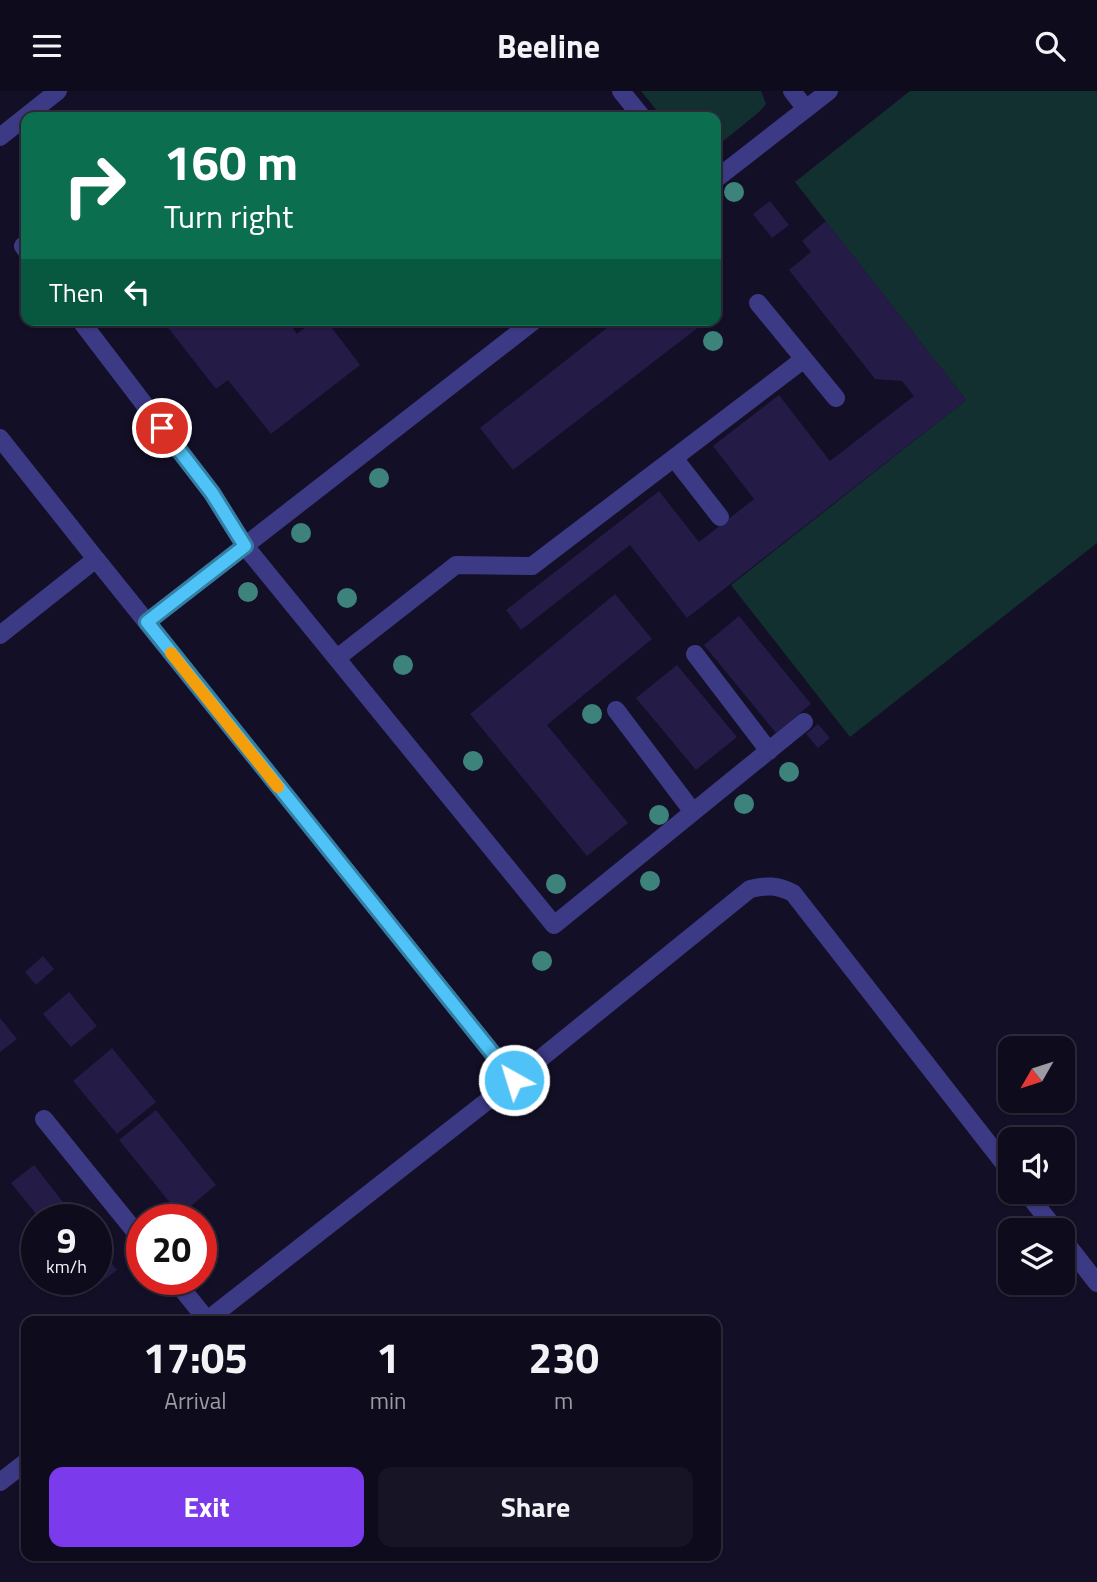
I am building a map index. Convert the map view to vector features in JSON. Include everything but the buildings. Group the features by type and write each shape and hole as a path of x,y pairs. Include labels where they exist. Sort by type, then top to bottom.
{"lane":[{"path":"30,112 57,91"},
{"path":"621,91 638,112"},
{"path":"792,91 806,109"},
{"path":"721,175 829,91"},
{"path":"1,134 21,119"},
{"path":"758,303 836,398"},
{"path":"85,326 212,493 245,546 554,925 804,722"},
{"path":"147,622 527,326"},
{"path":"337,658 456,565 532,566 804,359"},
{"path":"0,438 514,1080"},
{"path":"674,458 720,517"},
{"path":"0,635 96,559"},
{"path":"695,654 769,751"},
{"path":"616,710 693,812"},
{"path":"212,1316 514,1080 750,889 766,885 781,887 793,893 998,1156"},
{"path":"44,1119 126,1220"},
{"path":"1035,1204 1047,1218"},
{"path":"1075,1255 1097,1283"},
{"path":"186,1295 202,1316"},
{"path":"0,1482 21,1466"}],"green space":[{"path":"641,91 761,91 766,104 721,143 721,112 658,112"},
{"path":"910,91 1097,91 1097,543 850,737 731,585 966,400 795,182"}],"slow traffic":[{"path":"171,653 278,787"}],"route":[{"path":"162,428 212,493 245,546 147,622 394,934 514,1080"}]}
